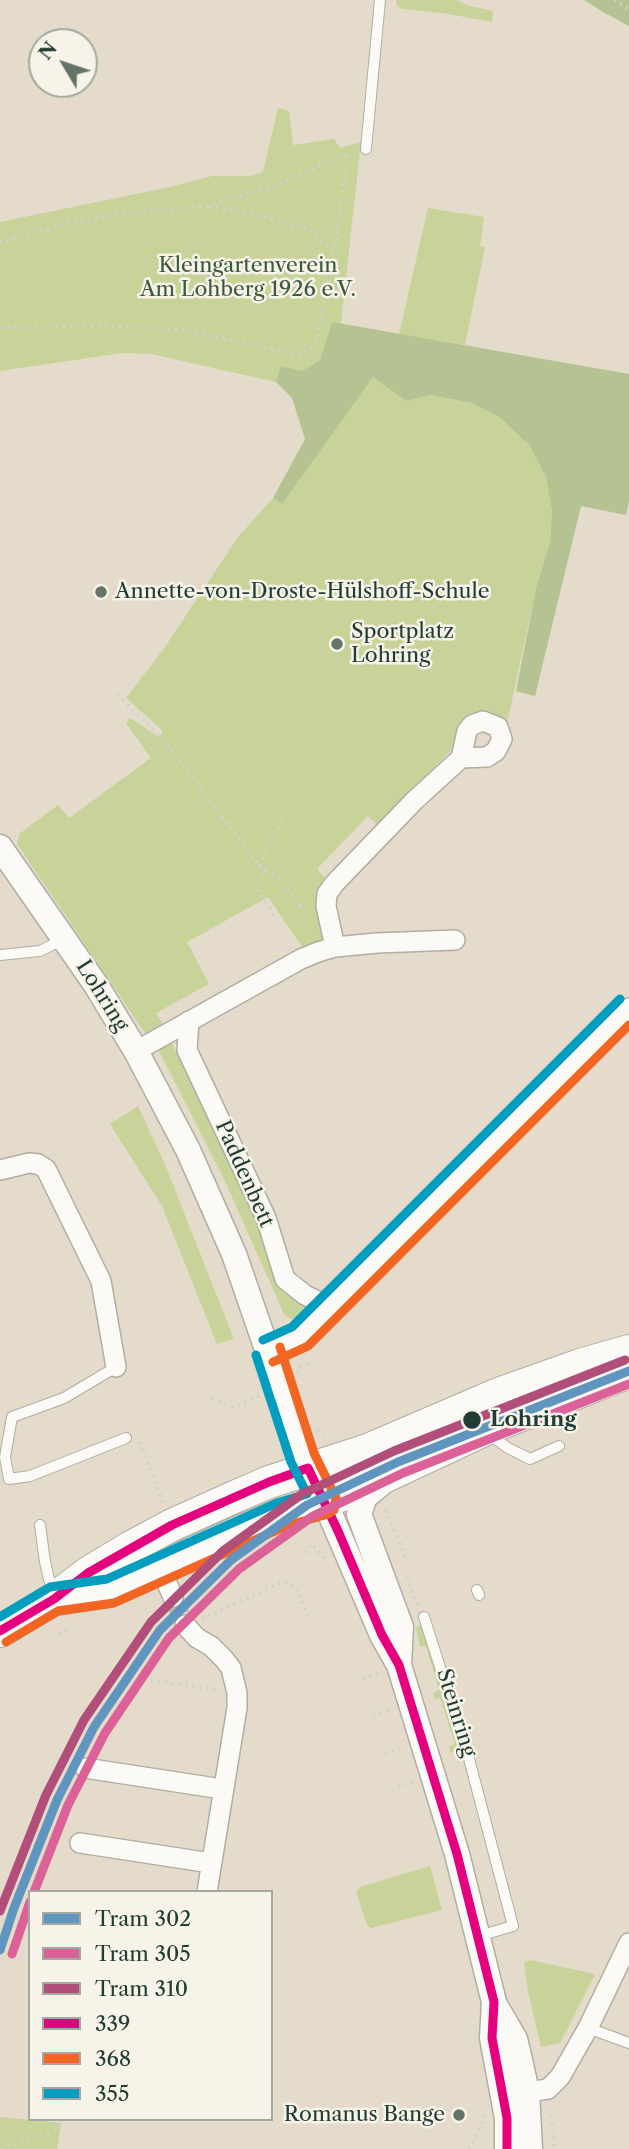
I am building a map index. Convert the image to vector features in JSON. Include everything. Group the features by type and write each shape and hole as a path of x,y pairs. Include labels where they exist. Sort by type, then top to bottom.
{"main road":[{"path":"0,1631 54,1600 88,1573 172,1525 232,1498 308,1468 368,1450 563,1364 629,1351"},
{"path":"54,1600 110,1591 282,1514 325,1502 484,1430 629,1372"},
{"path":"308,1468 325,1502"},
{"path":"160,1567 163,1548 172,1539 215,1515 232,1498"}],"street":[{"path":"335,947 327,917 327,894 414,801 461,758"},
{"name":"Lohring","path":"0,847 65,939 136,1051 188,1150 234,1254 308,1468"},
{"path":"136,1051 301,959 335,947 455,940"},
{"path":"268,1351 299,1337 629,1008"},
{"name":"Paddenbett","path":"189,1021 187,1050 266,1218 285,1279 305,1296 330,1307"},
{"path":"0,1170 29,1163 46,1169 101,1280 116,1367"},
{"name":"Steinring","path":"398,1471 365,1497 359,1514 401,1627 399,1665"},
{"name":"Steinring","path":"325,1502 382,1635 399,1665 431,1767 478,1937 494,2002 492,2038 515,2094 530,2149"},
{"path":"160,1567 173,1597"},
{"path":"186,1625 231,1668 237,1693 237,1708 206,1890"},
{"path":"85,1768 222,1789"},
{"path":"80,1843 211,1863"},
{"path":"515,2094 548,2089 560,2077 588,2028 629,1943"},
{"name":"Steinring","path":"507,2149 507,2118 515,2094"}],"lane":[{"path":"366,149 380,0"},
{"path":"0,955 40,951 65,939"},
{"path":"116,1367 64,1398 12,1417 5,1457 9,1479 30,1476 126,1438"},
{"path":"484,1430 508,1448 530,1459 559,1446"},
{"path":"40,1525 54,1600"},
{"name":"Steinring","path":"424,1617 468,1755 513,1926 478,1937"},
{"path":"588,2028 629,2043"}],"path":[{"path":"614,0 629,9"},
{"path":"0,242 72,222 208,206 292,179 348,153 366,149"},
{"path":"0,328 117,326 184,330 298,355 308,351 316,342 334,253 348,153"},
{"path":"208,206 266,217 310,230 334,253"},
{"path":"117,695 154,729 259,866 276,875 301,906 327,917"},
{"path":"138,740 154,729"},
{"path":"259,866 284,816"},
{"path":"265,869 259,891 274,916"},
{"path":"299,1375 297,1368 311,1363"},
{"path":"212,1398 233,1407 263,1395"},
{"path":"135,1430 172,1525"},
{"path":"386,1510 405,1556 399,1559 424,1617"},
{"path":"306,1553 311,1544 326,1559 331,1569"},
{"path":"186,1625 284,1582 296,1587 309,1619"},
{"path":"59,1633 72,1628"},
{"path":"152,1680 237,1693"},
{"path":"1,2149 58,2129 59,2121"}],"green space":[{"path":"396,0 456,0 493,11 492,22 402,9 397,6"},
{"path":"584,0 629,0 629,26 603,12"},
{"name":"Kleingartenverein Am Lohberg 1926 e.V.","path":"278,108 289,111 293,145 334,139 340,148 361,142 341,323 332,322 320,360 302,371 282,366 276,382 151,354 122,353 0,371 0,222 212,176 250,176 263,172"},
{"path":"428,208 484,217 480,246 485,247 465,345 399,334"},
{"path":"332,322 629,374 629,501 626,515 581,506 535,696 516,691 537,584 550,543 552,511 546,477 530,446 501,418 471,403 431,395 406,401 373,377 282,504 273,498 305,439 292,398 276,382 281,366 302,371 320,360"},
{"name":"Sportplatz Lohring","path":"373,377 406,401 431,395 471,403 501,418 530,446 546,477 552,511 550,543 537,584 506,728 493,713 478,713 464,722 450,751 379,826 368,816 317,869 327,880 324,942 303,948 268,897 187,942 209,984 156,1013 162,1028 147,1036 17,844 19,834 58,805 69,818 151,758 126,723 130,718 159,737 163,731 126,698 165,647 238,537 273,498 282,503"},
{"path":"171,1041 260,1227 274,1276 283,1290 310,1312 292,1319 285,1316 223,1177 157,1047"},
{"path":"138,1106 164,1162 234,1339 217,1344 162,1206 110,1124"},
{"path":"421,1625 460,1743 459,1749 451,1753 449,1747 455,1744 440,1698 435,1699 433,1693 439,1690 426,1646 420,1647 416,1628"},
{"path":"430,1866 442,1910 371,1928 367,1925 356,1892 360,1887"},
{"path":"530,1960 595,1974 560,2043 541,2047 524,1963"},
{"path":"0,2117 61,2123 57,2149 0,2149"}],"tunnel":[{"path":"173,1597 185,1625"}],"tram line":[{"name":"310","path":"0,1911 46,1795 84,1720 151,1622 223,1551 302,1494 394,1451 625,1360"},
{"name":"302","path":"0,1950 57,1800 94,1727 160,1630 231,1560 307,1505 398,1462 629,1371"},
{"name":"305","path":"35,1890 68,1805 105,1733 169,1638 239,1569 313,1516 403,1473 629,1384"},
{"name":"305","path":"12,1954 28,1908"}],"transit line":[{"name":"355","path":"263,1340 292,1327 620,999"},
{"name":"368","path":"273,1362 308,1346 629,1025"},
{"name":"368","path":"6,1642 58,1611 114,1603 286,1526 334,1510 336,1498 314,1453 280,1347"},
{"name":"355","path":"0,1617 50,1587 107,1579 277,1503 307,1494 291,1462 256,1355"},
{"name":"339","path":"0,1631 54,1599 88,1573 172,1525 269,1482 308,1468 382,1635 399,1665 457,1854 494,2002 492,2038 507,2118 507,2149"}],"place":[{"name":"Annette-von-Droste-Hülshoff-Schule","path":"101,592"},
{"name":"Sportplatz Lohring","path":"337,644"},
{"name":"Lohring","path":"472,1420"},
{"name":"Romanus Bange","path":"459,2115"}]}
